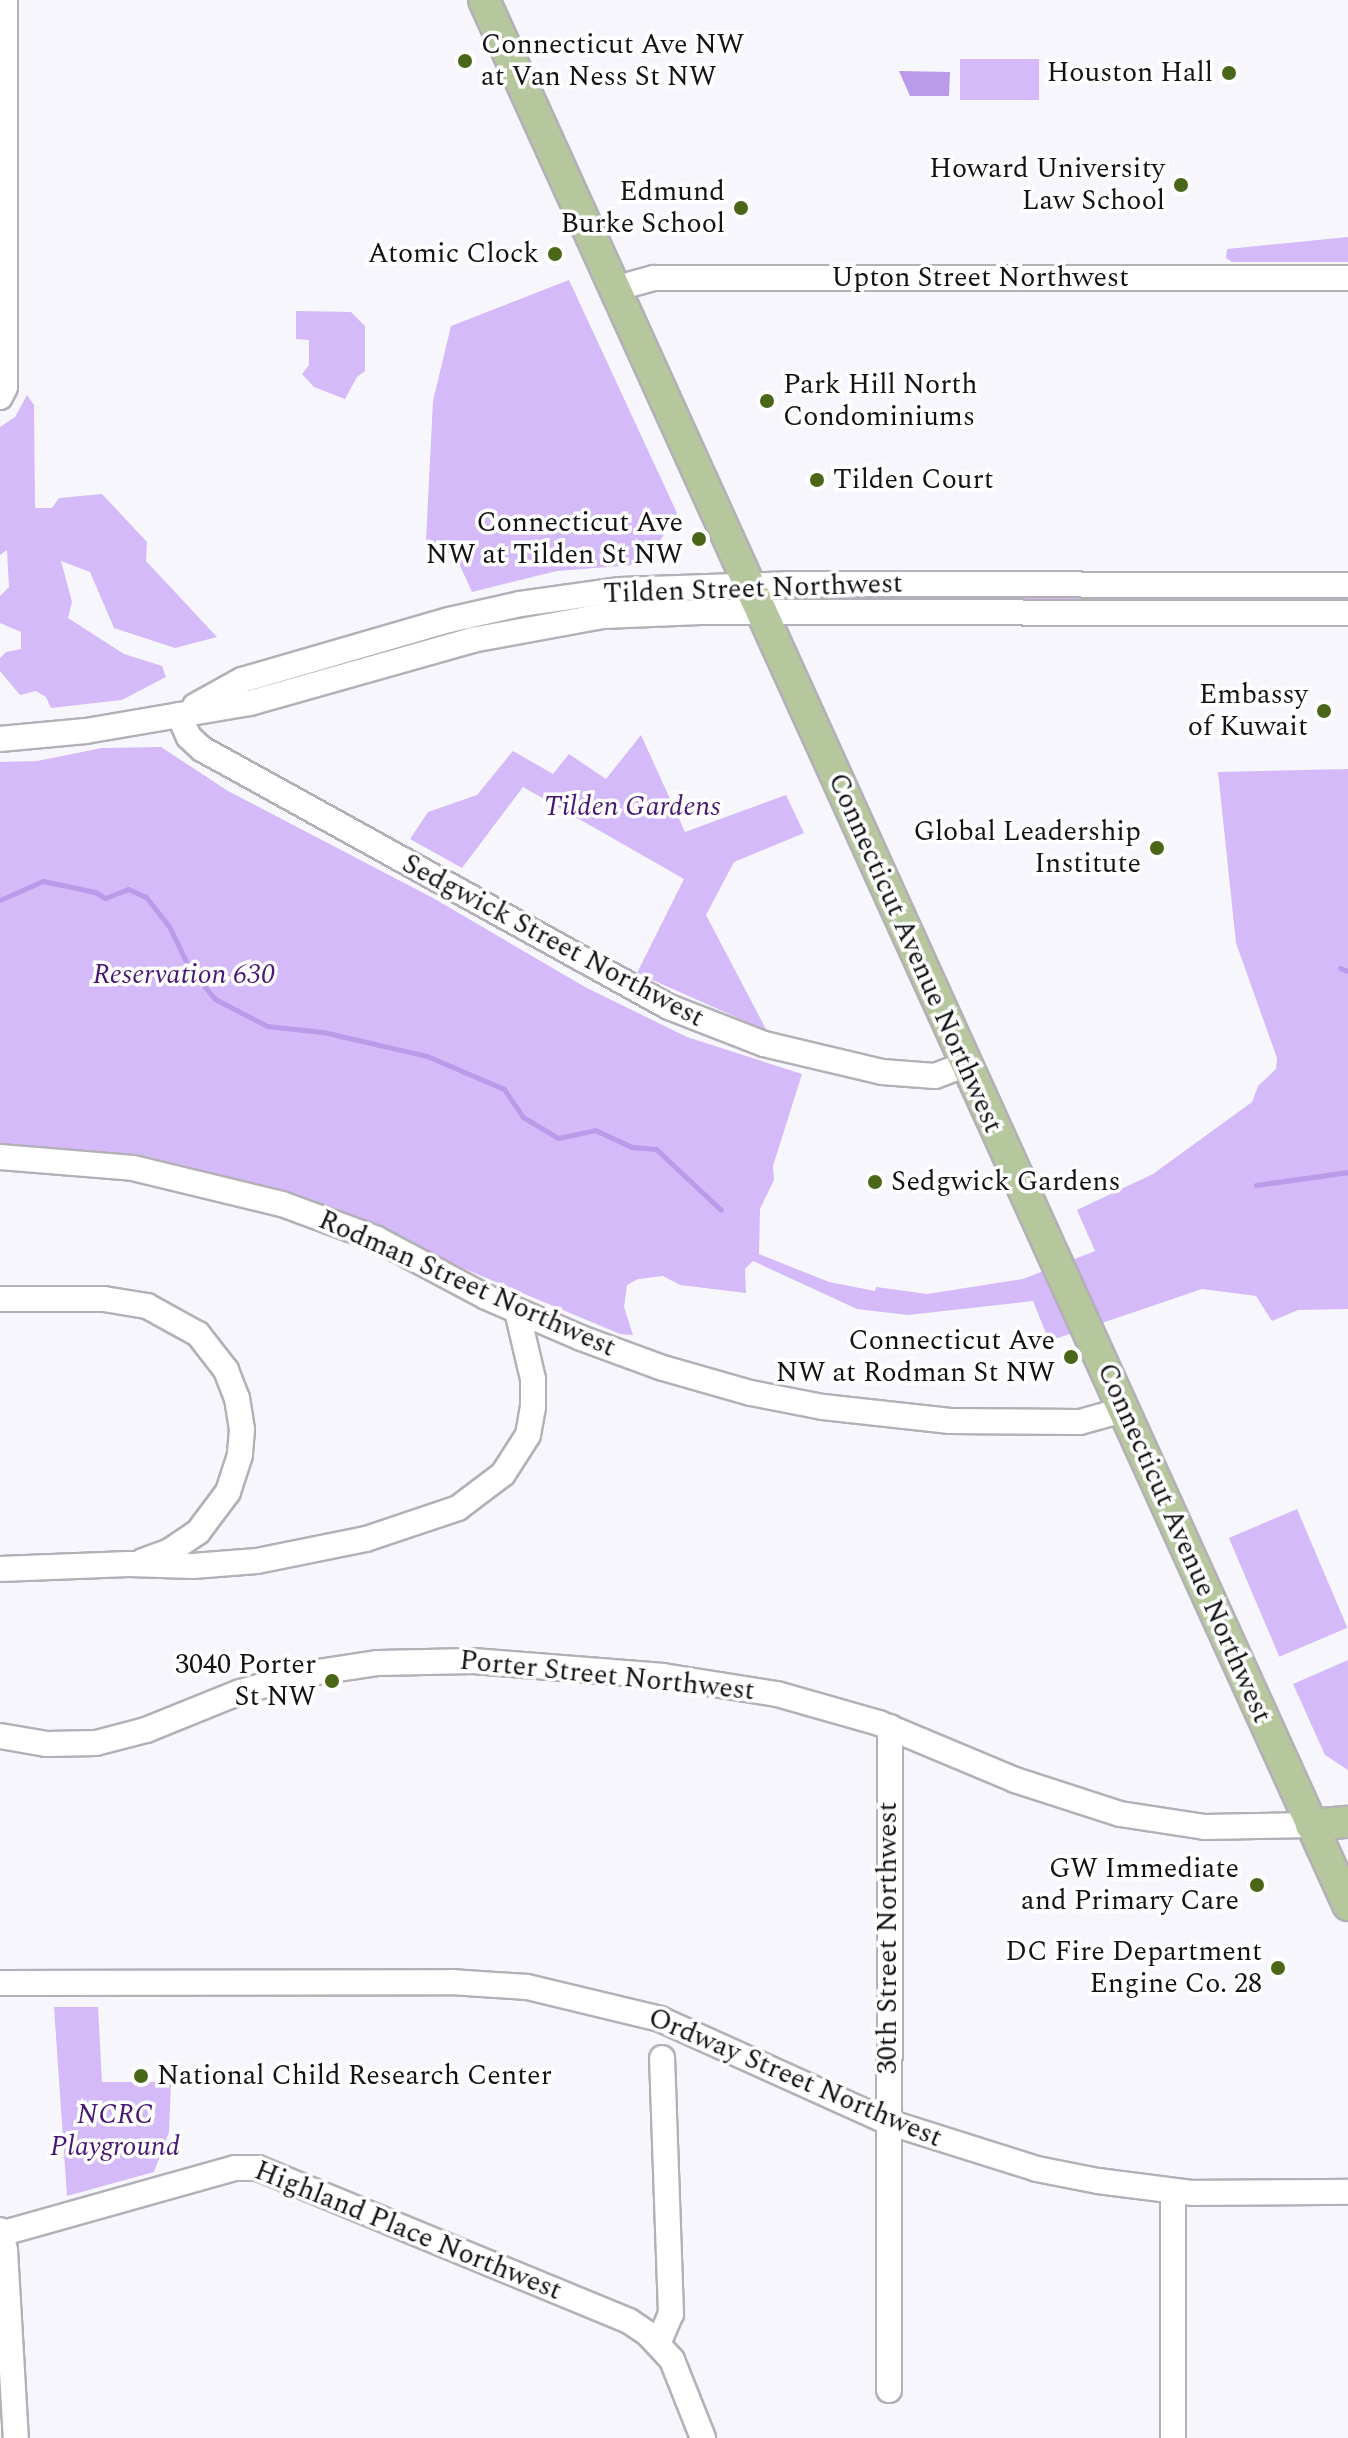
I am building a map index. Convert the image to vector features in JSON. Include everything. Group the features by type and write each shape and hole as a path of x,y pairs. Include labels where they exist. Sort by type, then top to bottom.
{"main road":[{"name":"Connecticut Avenue Northwest","path":"484,0 1348,1905"},
{"name":"Porter Street Northwest","path":"1311,1825 1348,1822"}],"street":[{"path":"0,397 5,387 2,175 5,0"},
{"name":"Upton Street Northwest","path":"614,289 654,278 1348,278"},
{"name":"Tilden Street Northwest","path":"179,715 242,680 486,611 620,590 750,585 1348,585"},
{"path":"486,611 492,635"},
{"name":"Tilden Street Northwest","path":"0,739 86,731 291,693 492,635 626,614 1348,613"},
{"name":"Sedgwick Street Northwest","path":"179,715 189,737 202,749 669,1007 764,1044 882,1072 935,1076 966,1064"},
{"name":"Rodman Street Northwest","path":"0,1157 119,1166 269,1200 377,1239 517,1311 680,1374 823,1407 996,1422 1080,1422 1123,1410"},
{"path":"0,1299 104,1299 153,1308 198,1334 230,1376 239,1406 241,1439 236,1471 225,1499 203,1527 179,1546 129,1564"},
{"path":"0,1569 129,1564 222,1565 285,1557 395,1531 475,1498 515,1460 530,1426 533,1379 517,1311"},
{"name":"Porter Street Northwest","path":"0,1736 47,1744 96,1743 146,1730 240,1692 305,1674 378,1663 437,1660 715,1683 800,1699 890,1727 1026,1785 1120,1814 1205,1827 1311,1825"},
{"name":"30th Street Northwest","path":"889,2390 890,1727"},
{"name":"Ordway Street Northwest","path":"0,1983 451,1982 527,1987 610,2004 676,2025 888,2122 1037,2169 1173,2191 1348,2192"},
{"path":"658,2344 668,2329 671,2314 662,2058"},
{"name":"Highland Place Northwest","path":"1,2233 250,2166 409,2228 629,2321 658,2344 672,2360 703,2438"},
{"path":"1173,2191 1173,2438"},
{"path":"1,2233 16,2438"}],"green space":[{"path":"960,59 1039,59 1039,100 960,100"},
{"path":"1348,237 1348,262 1232,262 1226,258 1227,249"},
{"path":"569,280 677,513 646,564 557,571 472,592 456,557 426,540 433,401 451,326"},
{"path":"296,311 351,312 365,326 365,371 357,377 345,399 314,387 302,374 309,365 309,340 296,339"},
{"path":"27,395 34,405 35,508 52,508 59,498 102,494 147,542 146,561 217,637 175,648 114,628 90,572 61,561 72,602 68,618 124,654 162,666 166,677 122,700 51,708 46,697 36,691 20,695 0,671 0,658 6,652 21,649 21,632 0,623 0,596 9,587 7,550 0,555 0,427 15,417"},
{"path":"1348,593 1348,613 799,600 803,594"},
{"name":"Tilden Gardens","path":"641,735 685,832 786,795 804,833 734,862 706,915 767,1031 637,973 684,879 523,787 462,868 410,839 428,812 477,795 513,751 553,774 569,754 606,779"},
{"name":"Reservation 630","path":"161,747 228,791 433,898 585,987 687,1037 802,1074 773,1166 774,1180 760,1209 759,1254 829,1282 875,1291 876,1287 927,1294 1023,1279 1095,1251 1077,1210 1153,1174 1252,1102 1258,1086 1276,1069 1277,1058 1236,943 1218,772 1348,769 1348,1309 1298,1310 1272,1321 1256,1296 1202,1289 1049,1341 1033,1301 908,1315 857,1309 753,1261 745,1269 746,1293 680,1285 663,1276 638,1279 627,1285 624,1307 633,1335 620,1334 391,1238 329,1207 287,1194 149,1157 0,1147 0,762 37,761 102,748"},
{"path":"1297,1509 1347,1628 1279,1657 1229,1538"},
{"path":"1348,1660 1348,1770 1325,1755 1293,1684"},
{"name":"NCRC Playground","path":"54,2007 98,2007 102,2082 171,2082 169,2132 154,2172 67,2196"}],"shaded area":[{"path":"899,71 950,72 949,96 910,96"}],"waterway":[{"path":"0,900 43,881 95,892 105,898 128,889 146,897 169,926 189,968 215,999 267,1026 323,1032 427,1056 504,1089 523,1117 558,1138 595,1130 632,1147 656,1149 721,1210"},
{"path":"1340,968 1348,971"},
{"path":"1256,1185 1348,1172"}],"place":[{"name":"Connecticut Ave NW at Van Ness St NW","path":"465,61"},
{"name":"Houston Hall","path":"1229,73"},
{"name":"Howard University Law School","path":"1181,185"},
{"name":"Edmund Burke School","path":"741,208"},
{"name":"Atomic Clock","path":"555,254"},
{"name":"Park Hill North Condominiums","path":"767,401"},
{"name":"Tilden Court","path":"817,480"},
{"name":"Connecticut Ave NW at Tilden St NW","path":"699,539"},
{"name":"Embassy of Kuwait","path":"1324,711"},
{"name":"Global Leadership Institute","path":"1157,848"},
{"name":"Sedgwick Gardens","path":"875,1182"},
{"name":"Connecticut Ave NW at Rodman St NW","path":"1071,1357"},
{"name":"3040 Porter St NW","path":"332,1681"},
{"name":"GW Immediate and Primary Care","path":"1257,1885"},
{"name":"DC Fire Department Engine Co. 28","path":"1278,1968"},
{"name":"National Child Research Center","path":"141,2076"}]}
